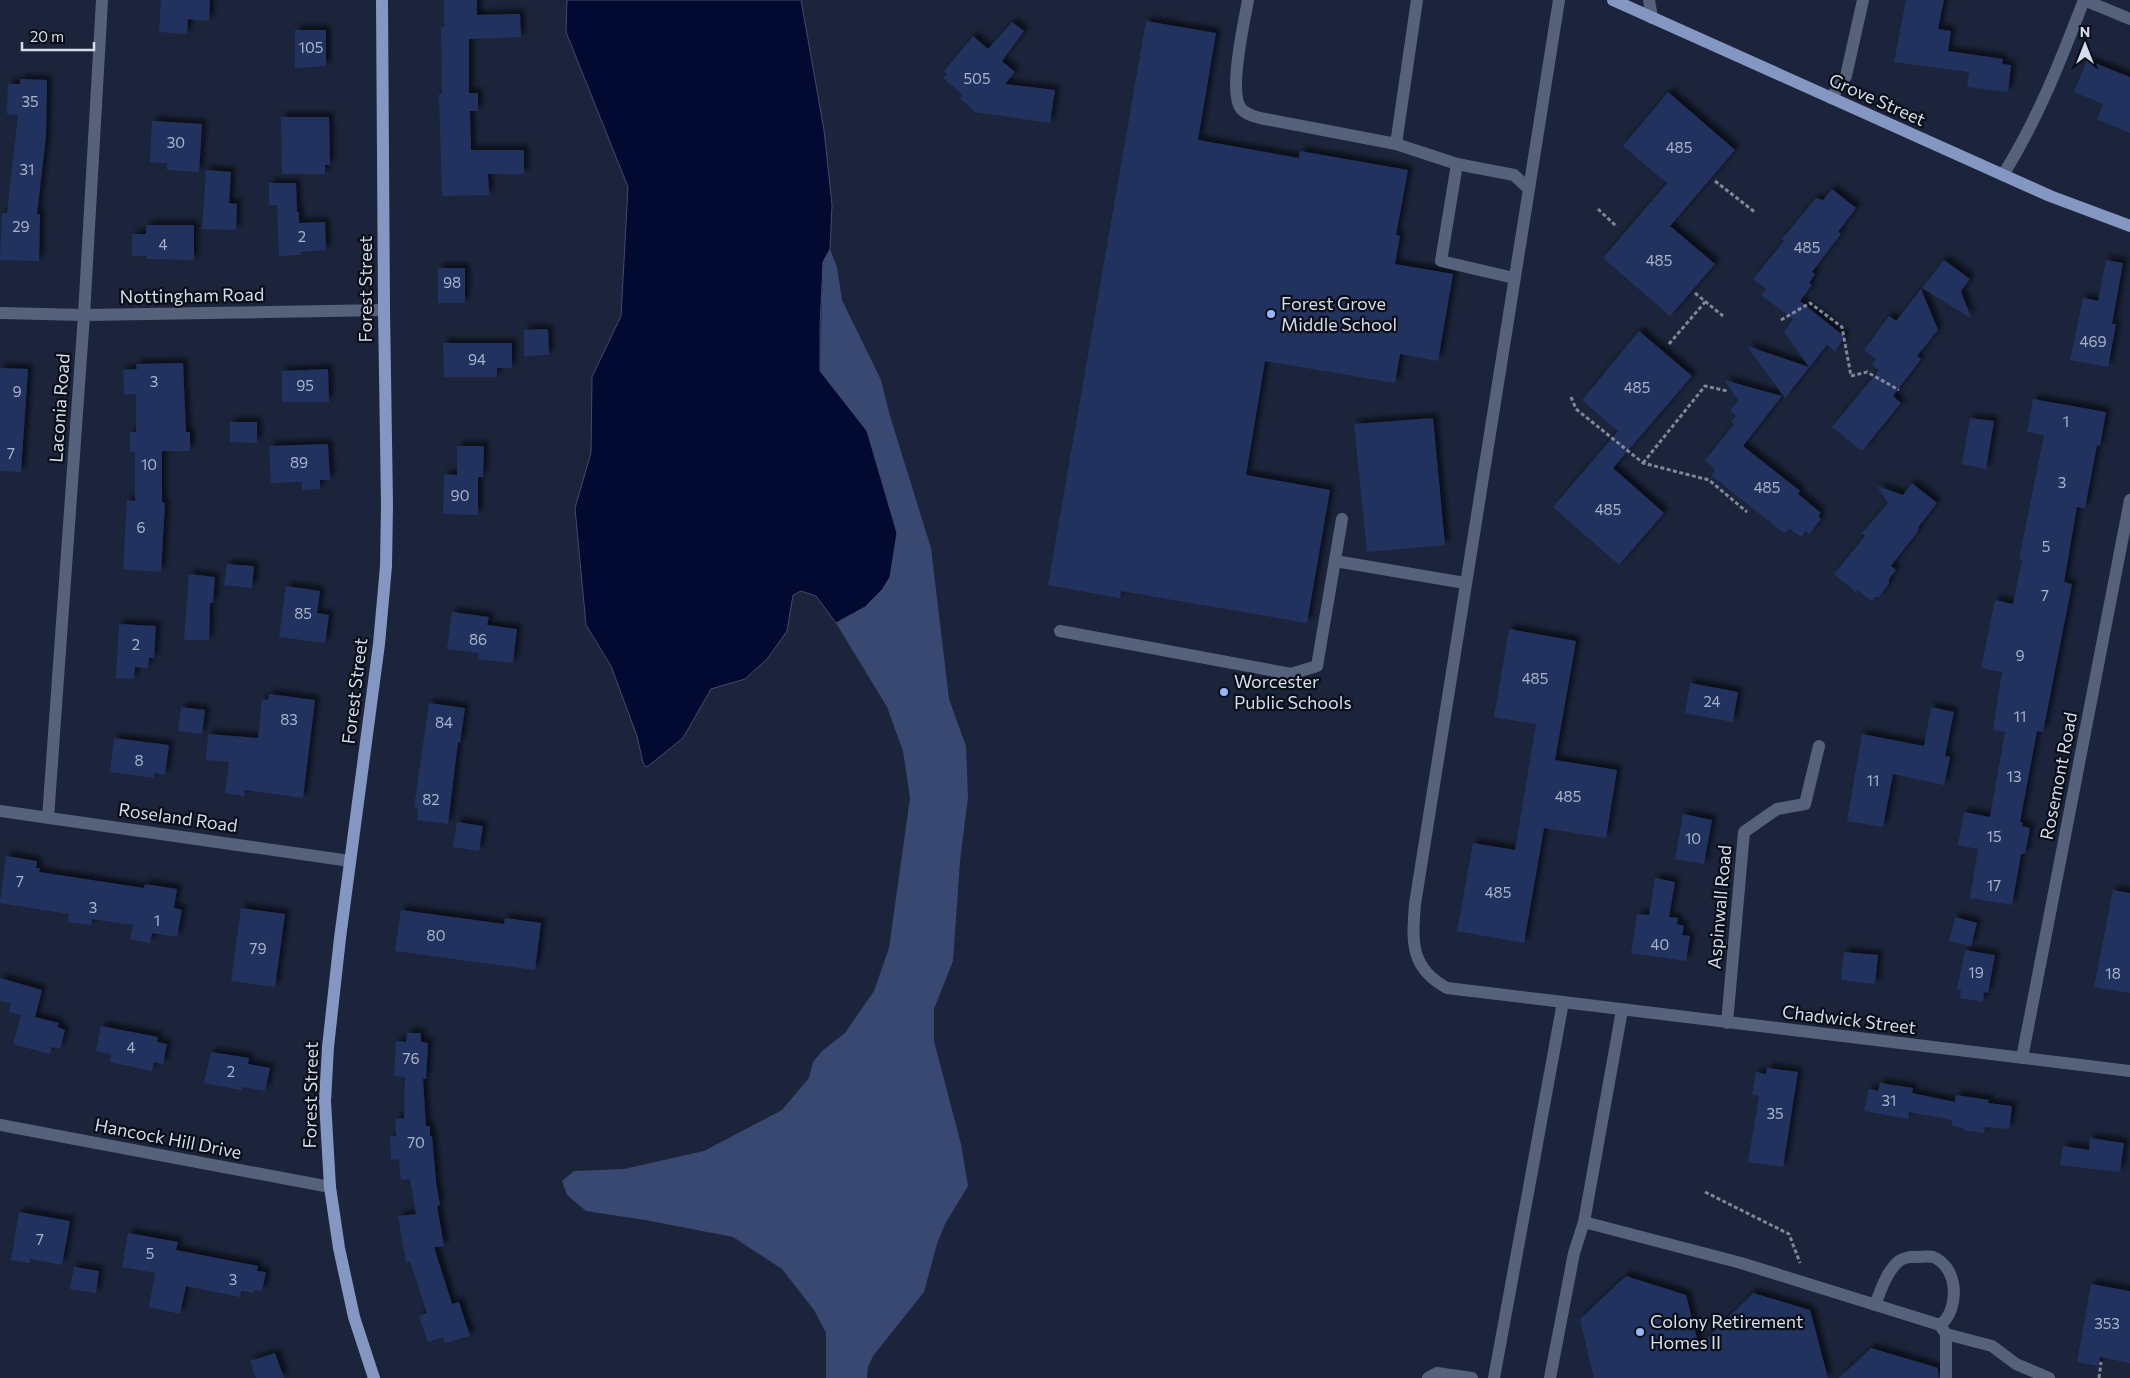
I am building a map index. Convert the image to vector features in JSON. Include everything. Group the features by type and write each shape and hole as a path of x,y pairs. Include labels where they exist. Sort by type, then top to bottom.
{"main road":[{"name":"Forest Street","path":"374,1378 354,1317 339,1248 330,1187 325,1101 328,1047 350,861 379,644 386,566 382,0"},
{"name":"Grove Street","path":"1612,0 2050,196 2130,226"}],"street":[{"name":"Laconia Road","path":"48,818 84,315 102,0"},
{"path":"1248,0 1236,74 1238,102 1242,110 1260,118 1396,144 1457,164 1514,175 1529,189"},
{"path":"1396,144 1418,0"},
{"name":"Chadwick Street","path":"1559,0 1415,904 1414,947 1426,974 1447,988 2130,1071"},
{"path":"1649,0 1652,18"},
{"path":"1831,98 1846,76 1863,0"},
{"path":"2003,175 2028,134 2052,83 2084,0 2130,19"},
{"path":"1457,164 1441,261 1514,278"},
{"name":"Nottingham Road","path":"0,313 84,315 384,310"},
{"name":"Rosemont Road","path":"2022,1058 2130,500"},
{"path":"1060,631 1290,674 1317,666 1342,519"},
{"path":"1335,561 1465,583"},
{"name":"Aspinwall Road","path":"1728,1023 1744,832 1777,809 1805,804 1819,746"},
{"name":"Roseland Road","path":"0,811 350,861"},
{"path":"1494,1378 1563,1002"},
{"path":"1550,1378 1574,1253 1584,1222 1622,1010"},
{"name":"Hancock Hill Drive","path":"0,1125 330,1187"},
{"path":"1584,1222 1742,1262 1875,1305 1992,1346 2016,1364 2049,1378"},
{"path":"1875,1305 1888,1275 1900,1260 1913,1256 1932,1257 1944,1265 1953,1279 1953,1301 1943,1330 1946,1378"},
{"path":"1428,1378 1437,1373 1472,1378"}],"path":[{"path":"1715,180 1756,213"},
{"path":"1598,210 1617,227"},
{"path":"1695,294 1723,316"},
{"path":"1669,344 1705,302"},
{"path":"1782,320 1810,303 1842,327 1851,376 1866,372 1899,390"},
{"path":"1643,464 1705,386 1727,391"},
{"path":"1571,397 1576,409 1643,464 1709,480 1747,512"},
{"path":"1705,1192 1789,1234 1807,1283"},
{"path":"2099,1378 2101,1362"}],"shaded area":[{"path":"567,0 801,0 824,130 832,205 830,249 823,262 820,371 867,431 897,533 890,577 882,590 865,607 836,623 816,596 801,591 793,595 787,631 768,658 745,679 711,689 683,738 647,767 643,763 637,736 611,666 586,625 575,508 591,453 592,377 621,316 628,187 566,32"},
{"path":"830,249 837,267 842,300 881,380 890,416 931,548 949,699 966,746 968,797 960,861 953,961 934,1009 934,1041 961,1144 968,1186 945,1224 937,1244 924,1292 873,1356 868,1367 867,1378 826,1378 826,1333 814,1310 782,1269 733,1237 586,1211 567,1195 562,1181 574,1171 624,1169 704,1151 782,1110 809,1078 813,1062 822,1051 845,1033 874,991 889,948 910,798 903,751 887,707 836,623 865,607 897,533 867,431 820,371 823,262"}],"building":[{"path":"161,0 210,0 209,21 188,19 187,34 159,32"},
{"path":"444,0 477,0 477,15 520,14 521,37 469,39 469,93 478,93 478,111 470,111 471,150 524,150 524,174 488,174 489,195 442,196 439,94 442,94 441,27 444,27"},
{"path":"1906,0 1944,0 1938,29 1951,31 1948,51 2003,59 2002,64 2011,65 2008,92 1967,87 1969,72 1894,62"},
{"name":"Forest Grove Middle School","path":"1146,21 1216,33 1198,140 1299,158 1300,151 1408,170 1396,235 1400,236 1395,264 1453,274 1438,361 1400,354 1395,383 1265,361 1246,475 1330,490 1307,623 1121,591 1120,598 1048,585"},
{"path":"1012,22 1024,31 1002,61 1015,72 1005,84 1055,90 1050,123 975,112 960,98 963,95 943,78 947,74 944,71 973,36 988,49"},
{"path":"295,30 326,30 326,66 295,68"},
{"path":"2087,60 2130,77 2130,133 2097,119 2103,104 2074,92"},
{"path":"20,79 47,80 46,136 37,214 40,214 39,261 0,260 2,213 7,213 18,115 7,114 8,84 20,84"},
{"path":"1668,92 1735,150 1670,226 1715,264 1670,316 1603,258 1667,183 1623,146"},
{"path":"281,117 329,117 330,165 325,165 325,174 282,174"},
{"path":"152,121 202,124 199,172 167,170 167,163 150,162"},
{"path":"206,170 231,172 229,203 237,204 236,230 202,229"},
{"path":"269,183 296,183 299,223 325,222 326,250 301,252 301,255 279,256 277,205 269,205"},
{"path":"1832,189 1856,208 1838,232 1841,234 1812,272 1815,274 1809,283 1812,285 1800,301 1845,337 1835,351 1827,345 1785,398 1747,346 1809,367 1784,332 1793,319 1761,295 1766,289 1753,279 1784,241 1782,239 1816,198 1823,200"},
{"path":"146,225 194,225 194,260 147,259 147,256 132,256 132,234 146,234"},
{"path":"1944,260 1970,279 1961,291 1971,318 1922,288"},
{"path":"2106,260 2123,263 2112,324 2116,324 2108,367 2070,360 2083,298 2098,301"},
{"path":"438,268 465,268 465,303 438,303"},
{"path":"1921,289 1938,330 1917,356 1921,359 1893,396 1901,403 1862,451 1832,427 1879,370 1872,365 1876,359 1864,350 1889,316 1896,321"},
{"path":"548,329 549,355 524,356 524,330"},
{"path":"1639,331 1692,376 1613,468 1664,513 1619,565 1553,507 1618,431 1582,400"},
{"path":"443,343 512,343 512,368 497,368 497,377 444,377"},
{"path":"183,363 186,432 190,432 190,451 162,451 162,502 165,503 161,572 123,569 127,500 135,501 135,452 130,452 130,432 136,432 136,394 124,395 123,370 137,369 136,364"},
{"path":"0,368 28,369 21,472 0,471"},
{"path":"328,369 329,402 282,402 282,371"},
{"path":"1724,380 1782,396 1743,446 1800,491 1798,494 1821,513 1818,516 1821,519 1809,534 1806,531 1801,537 1790,529 1784,533 1712,476 1715,469 1705,460 1734,424 1731,422 1736,416 1730,411 1738,400"},
{"path":"2033,399 2106,412 2100,446 2097,445 2085,508 2077,507 2064,582 2072,584 2043,732 2037,731 2020,822 2023,823 2022,826 2030,828 2025,854 2021,854 2012,905 1970,898 1978,849 1958,845 1964,812 1990,817 2005,732 1993,730 2002,672 1981,668 1995,600 2013,604 2022,560 2019,559 2044,435 2027,432"},
{"path":"1433,418 1445,545 1367,552 1354,424"},
{"path":"1970,418 1994,421 1986,469 1962,464"},
{"path":"230,422 257,422 257,443 230,442"},
{"path":"328,444 330,480 320,480 320,489 302,490 302,482 271,483 269,446"},
{"path":"457,446 484,446 483,477 478,477 478,515 443,514 444,474 457,475"},
{"path":"1912,483 1937,503 1891,566 1896,570 1889,579 1889,584 1879,597 1875,597 1872,601 1857,590 1856,592 1834,574 1865,536 1862,533 1888,503 1877,486 1903,495"},
{"path":"227,564 254,566 252,588 224,585"},
{"path":"189,574 215,577 213,603 210,603 209,640 184,640"},
{"path":"286,586 320,591 317,613 329,615 325,643 279,637"},
{"path":"452,612 489,617 487,625 517,629 513,663 478,659 479,653 447,649"},
{"path":"119,624 156,626 154,658 149,658 148,668 135,667 134,679 116,678"},
{"path":"1509,629 1576,641 1555,760 1617,770 1606,838 1544,828 1524,943 1457,931 1473,843 1515,850 1536,724 1494,717"},
{"path":"1690,683 1738,692 1733,722 1685,713"},
{"path":"269,694 315,700 303,798 245,790 244,796 225,793 229,762 206,760 208,734 258,738 262,699 268,700"},
{"path":"429,703 465,708 460,743 458,742 448,824 417,820 418,808 414,807"},
{"path":"181,707 205,710 202,734 178,731"},
{"path":"1931,707 1954,712 1945,756 1950,757 1944,785 1893,774 1883,827 1847,821 1862,734 1924,746"},
{"path":"114,738 169,745 165,775 154,773 154,778 110,772"},
{"path":"1683,814 1712,820 1704,864 1675,859"},
{"path":"457,822 483,826 479,851 453,847"},
{"path":"6,856 37,861 36,868 40,868 39,872 144,888 145,884 177,889 174,908 182,910 177,937 152,933 150,943 130,939 133,925 92,919 91,925 68,922 69,914 0,903"},
{"path":"1655,878 1675,882 1669,917 1678,918 1677,924 1684,926 1682,935 1690,936 1686,961 1631,953 1637,914 1649,915"},
{"path":"2113,890 2130,893 2130,993 2094,987"},
{"path":"241,908 285,914 275,987 231,981"},
{"path":"401,910 504,924 505,918 541,923 535,970 395,951"},
{"path":"1955,917 1977,923 1971,946 1949,941"},
{"path":"1965,950 1995,955 1988,993 1984,992 1983,1002 1960,998 1961,990 1957,990"},
{"path":"1844,952 1878,955 1875,984 1841,980"},
{"path":"0,978 42,990 35,1017 59,1023 57,1027 65,1030 60,1049 52,1047 50,1054 13,1044 21,1015 9,1012 11,1003 0,1001"},
{"path":"101,1026 158,1037 157,1042 167,1044 163,1064 154,1062 152,1071 110,1062 111,1054 96,1051"},
{"path":"407,1033 421,1033 421,1042 428,1043 426,1079 423,1079 426,1126 430,1126 430,1136 432,1136 440,1205 437,1206 444,1246 434,1247 452,1304 459,1302 470,1336 445,1343 443,1337 428,1342 419,1316 427,1313 410,1261 406,1262 398,1216 416,1214 410,1179 401,1180 399,1159 391,1160 390,1136 396,1136 395,1119 404,1118 405,1077 394,1076 396,1041 406,1042"},
{"path":"211,1052 249,1058 248,1064 270,1068 265,1091 243,1087 242,1090 204,1083"},
{"path":"1767,1068 1798,1072 1783,1167 1748,1162 1759,1096 1752,1095 1756,1072 1766,1074"},
{"path":"1880,1083 1913,1088 1912,1093 1955,1102 1956,1095 1989,1100 1988,1103 2012,1106 2009,1129 1985,1127 1984,1133 1963,1130 1964,1128 1952,1126 1952,1120 1909,1112 1908,1119 1864,1111 1869,1089 1878,1091"},
{"path":"2090,1138 2124,1143 2120,1172 2060,1165 2063,1146 2089,1150"},
{"path":"19,1212 70,1221 62,1265 30,1259 30,1263 11,1260"},
{"path":"128,1233 178,1242 176,1250 258,1266 257,1271 266,1272 262,1291 255,1290 254,1293 241,1291 240,1297 186,1286 180,1314 149,1307 155,1273 122,1267"},
{"path":"74,1267 99,1271 96,1293 70,1289"},
{"name":"Colony Retirement Homes II","path":"1626,1276 1686,1295 1699,1346 1753,1293 1810,1310 1828,1378 1594,1378 1580,1319"},
{"path":"2091,1284 2130,1291 2130,1363 2100,1357 2098,1366 2077,1362"},
{"name":"Colony Retirement Homes II","path":"1871,1348 1938,1368 1938,1378 1839,1378"},
{"path":"275,1353 284,1378 256,1378 250,1361"}],"place":[{"name":"Forest Grove Middle School","path":"1271,314"},
{"name":"Worcester Public Schools","path":"1224,692"},
{"name":"Colony Retirement Homes II","path":"1640,1332"}]}
